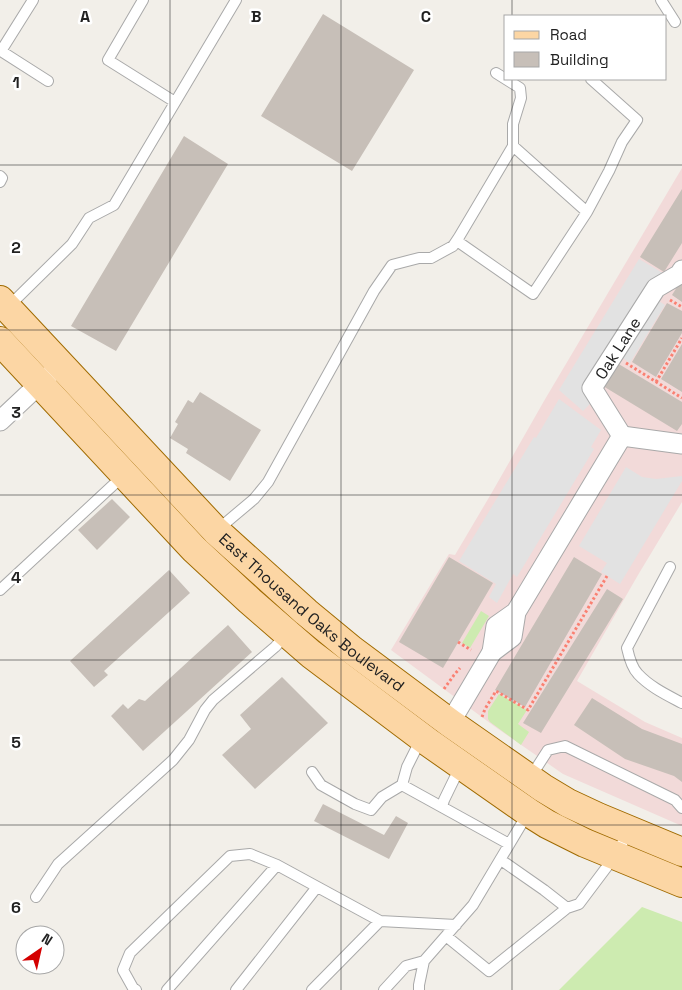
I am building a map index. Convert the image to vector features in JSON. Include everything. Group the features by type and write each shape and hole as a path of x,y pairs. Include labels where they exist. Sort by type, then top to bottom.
{"main road":[{"name":"East Thousand Oaks Boulevard","path":"4,304 60,364 205,540"},
{"name":"East Thousand Oaks Boulevard","path":"0,341 125,474 205,540 297,622 352,650 435,725 472,746 534,796 547,824 585,843 682,883"},
{"name":"East Thousand Oaks Boulevard","path":"534,796 568,803 629,831 681,848"}],"street":[{"name":"Oak Lane","path":"622,436 592,388 656,288 680,274 682,270"},
{"path":"0,421 60,364"},
{"path":"435,725 492,652 496,626 516,612 622,436 682,444"}],"lane":[{"path":"33,0 1,51 48,81"},
{"path":"143,0 108,60 175,102"},
{"path":"4,304 72,244 89,218 114,205 236,0"},
{"path":"661,0 674,22"},
{"path":"496,73 504,78"},
{"path":"205,540 254,500 268,482 374,291 392,265 419,258 432,258 453,246 457,241 513,146 513,124 521,98 520,88 507,80"},
{"path":"457,241 533,294 587,212 622,142 637,120 592,80"},
{"path":"513,146 587,212"},
{"path":"0,176 2,178 0,182"},
{"path":"0,590 125,474"},
{"path":"670,567 627,648 637,673 655,688 682,703"},
{"path":"36,897 58,864 173,760 189,740 205,710 274,647 297,622"},
{"path":"312,772 321,785 355,804 371,810 382,797 402,785 407,767 435,725"},
{"path":"442,807 472,746"},
{"path":"419,990 424,961 473,905 501,860 534,796 548,750 565,746 675,800 682,808"},
{"path":"402,785 509,844"},
{"path":"446,936 489,971 567,908 580,904 615,856 629,831"},
{"path":"136,990 123,970 130,953 230,856 250,854 277,865 380,921 456,925"},
{"path":"501,860 567,908"},
{"path":"166,990 277,865"},
{"path":"236,990 317,887"},
{"path":"312,990 380,921"},
{"path":"384,990 406,966 424,961"}],"path":[{"path":"656,382 682,338"},
{"path":"623,362 682,398"},
{"path":"472,746 485,709 496,691 528,710 607,576"},
{"path":"458,642 471,650"}],"shaded area":[{"path":"682,168 682,502 577,681 645,722 682,738 682,826 563,774 391,650 449,554 455,555"},
{"path":"639,259 678,282 675,288 656,297 665,305 630,363 617,354 598,382 604,390 583,411 559,390"},
{"path":"559,399 601,430 591,447 594,449 517,577 513,574 497,603 489,597 496,584 459,561"},
{"path":"626,467 642,477 656,479 682,476 682,481 620,584 601,572 607,563 579,546"}],"green space":[{"path":"481,611 489,616 470,648 462,643"},
{"path":"499,694 527,710 518,724 529,732 521,745 488,719 488,711"},
{"path":"642,907 682,922 682,990 559,990"}],"building":[{"path":"323,14 414,70 352,171 261,116"},
{"path":"184,136 228,164 116,351 71,326"},
{"path":"682,189 682,243 664,272 640,257"},
{"path":"682,279 682,302 672,295"},
{"path":"667,303 682,311 682,333 656,377 632,362"},
{"path":"682,344 682,392 661,379"},
{"path":"617,363 682,402 682,424 677,431 603,386"},
{"path":"200,392 261,430 230,481 186,453 188,449 170,438 178,424 175,422 188,400 193,403"},
{"path":"112,499 130,517 97,550 78,530"},
{"path":"449,557 493,583 443,668 399,642"},
{"path":"574,557 602,574 525,707 495,690"},
{"path":"169,570 190,593 104,671 108,675 94,687 70,661"},
{"path":"607,589 623,599 541,733 523,723"},
{"path":"228,625 252,652 143,751 111,716 123,704 128,709 139,699 145,701"},
{"path":"282,677 328,723 255,789 222,755 251,729 240,715"},
{"path":"592,698 642,729 682,744 682,782 674,776 625,759 574,725"},
{"path":"323,804 384,835 396,816 408,823 389,859 314,821"}]}
